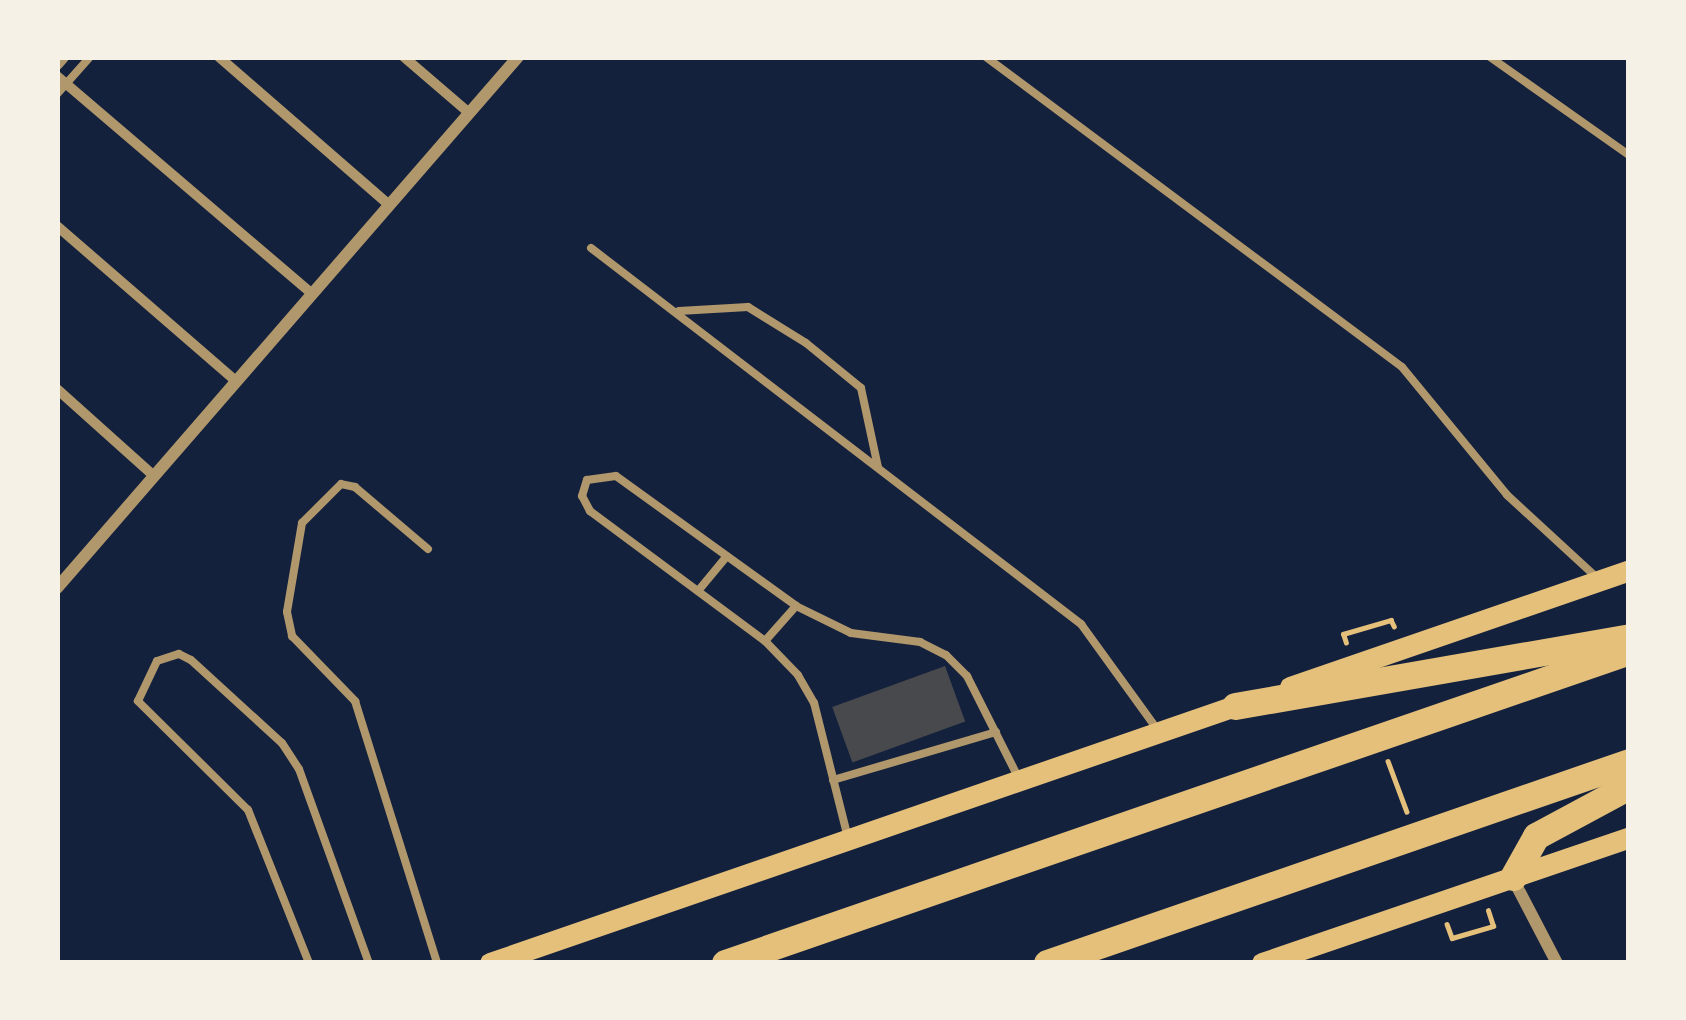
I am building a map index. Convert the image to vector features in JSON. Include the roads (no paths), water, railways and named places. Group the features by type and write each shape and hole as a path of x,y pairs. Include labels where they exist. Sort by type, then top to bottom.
{"highway":[{"path":"1235,706 1629,637"},
{"path":"725,963 1629,651"},
{"path":"1047,963 1629,762"},
{"path":"1513,878 1536,836 1629,786"}],"main road":[{"path":"490,963 1629,570"},
{"path":"1262,963 1629,837"}],"street":[{"path":"219,57 389,205"},
{"path":"404,57 469,113"},
{"path":"57,588 62,571 154,476 518,57"},
{"path":"62,80 312,294"},
{"path":"57,226 236,381"},
{"path":"57,389 154,476"},
{"path":"1513,878 1557,963"}],"lane":[{"path":"57,94 62,80 90,57"},
{"path":"986,57 1402,367 1508,495 1600,580"},
{"path":"1490,57 1629,155"},
{"path":"591,248 680,311 1081,624 1159,732"},
{"path":"680,311 748,307 806,344 861,388 875,425 878,468"},
{"path":"849,839 814,703 765,641 590,511 582,496 587,480 616,476 796,606 851,633 920,642 946,656 968,676 1020,780"},
{"path":"428,549 355,487 340,484 302,523 287,612 292,636 348,690 360,714 437,963"},
{"path":"698,591 727,556"},
{"path":"765,641 796,606"},
{"path":"309,963 248,810 138,701 157,661 179,654 190,660 282,743 299,769 369,963"},
{"path":"833,780 996,733"}]}
